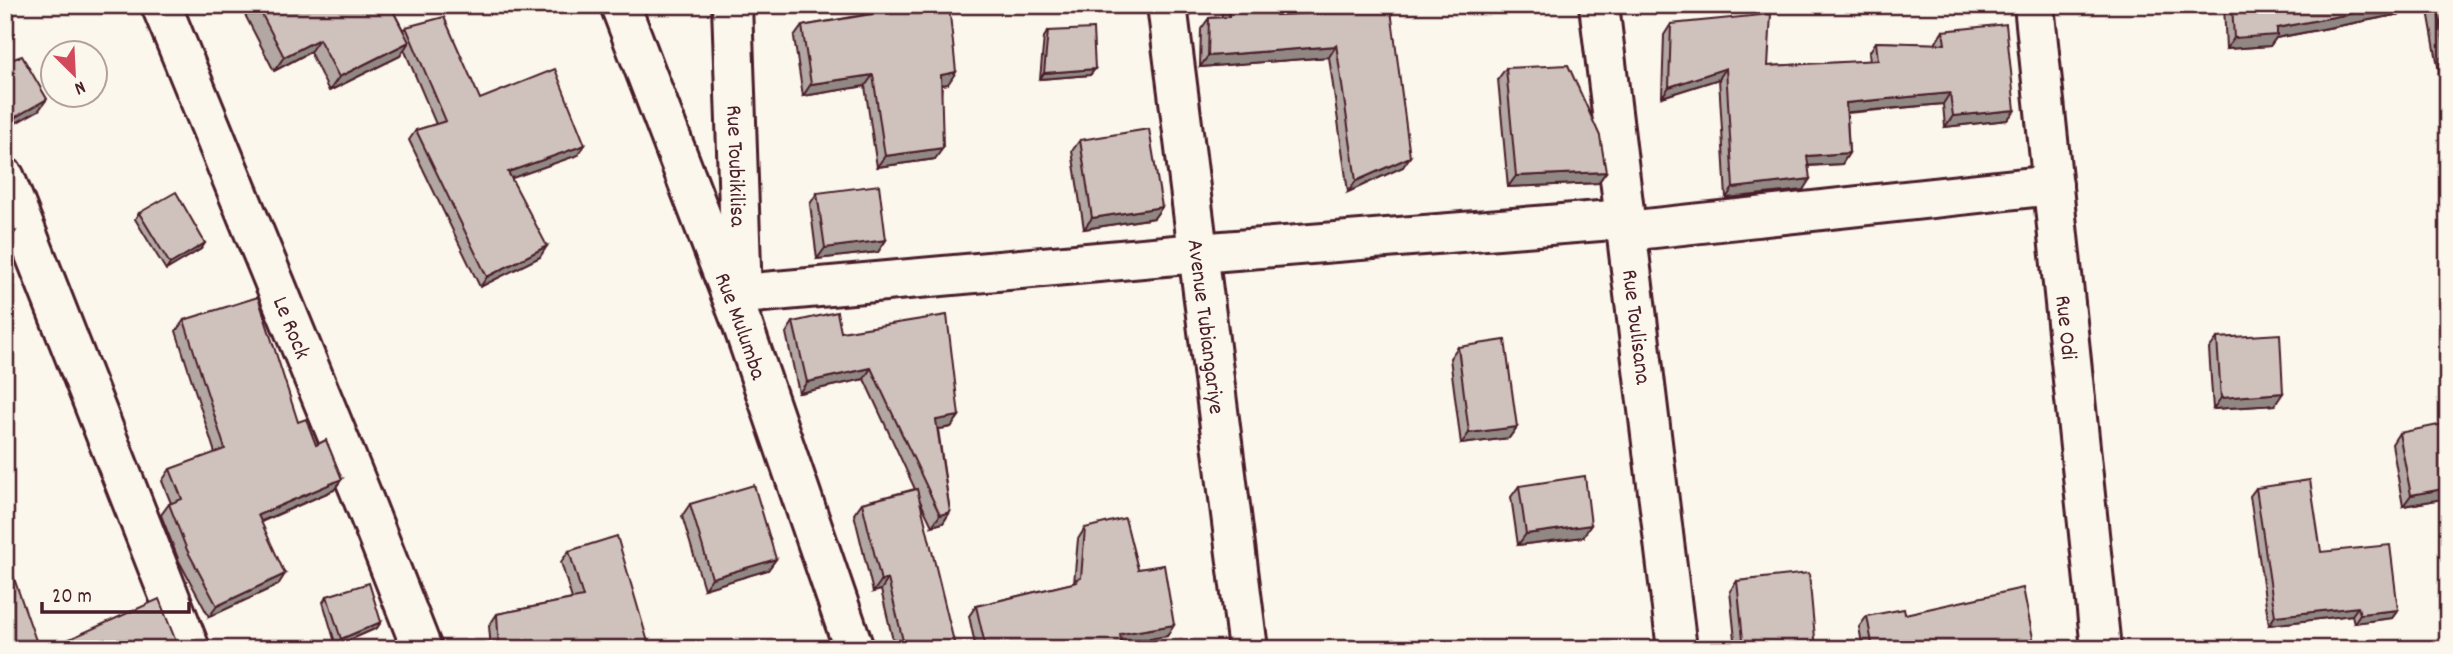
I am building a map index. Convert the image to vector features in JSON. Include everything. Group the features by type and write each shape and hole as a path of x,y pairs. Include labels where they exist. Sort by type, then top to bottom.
{"street":[{"name":"Le Rock","path":"161,5 422,649"},
{"name":"Rue Mulumba","path":"620,5 742,310 854,649"},
{"name":"Rue Toubikilisa","path":"732,5 742,310"},
{"name":"Avenue Tubiangariye","path":"1167,5 1248,649"},
{"name":"Rue Toulisana","path":"1599,5 1677,649"},
{"name":"Rue Odi","path":"2034,5 2101,649"},
{"path":"5,178 190,649"},
{"path":"742,310 1198,253 1626,225 2053,185"}],"building":[{"path":"257,5 390,5 409,42 339,77 319,39 284,57"},
{"path":"871,5 949,5 956,72 941,75 943,148 885,156 873,75 811,84 802,26 872,14"},
{"path":"1229,5 1275,5 1276,15 1391,10 1410,157 1356,181 1336,44 1208,56 1209,18 1229,17"},
{"path":"2232,5 2396,5 2277,28 2277,35 2234,38"},
{"path":"2437,5 2448,5 2448,61 2447,61"},
{"path":"1771,14 1768,66 1878,60 1876,42 1945,44 1943,31 2006,24 2015,110 1953,116 1950,93 1846,103 1849,153 1807,156 1810,179 1733,188 1726,68 1669,87 1671,24"},
{"path":"444,17 480,99 555,69 585,145 508,172 547,246 487,277 416,130 446,121 406,27"},
{"path":"1093,29 1095,69 1044,73 1048,31"},
{"path":"22,56 38,84 38,104 5,123 5,62"},
{"path":"1568,65 1600,136 1606,172 1516,176 1506,68"},
{"path":"1149,129 1162,207 1092,218 1080,140"},
{"path":"879,185 886,240 825,248 817,193"},
{"path":"176,192 205,243 170,264 139,213"},
{"path":"5,208 15,232 5,236"},
{"path":"258,297 298,422 306,419 316,445 326,440 342,479 258,515 285,574 217,606 187,550 169,504 182,499 170,469 225,449 184,320"},
{"path":"837,312 841,332 947,315 959,416 936,420 950,512 940,515 871,368 807,382 793,322"},
{"path":"2280,334 2283,393 2221,398 2217,338"},
{"path":"1505,340 1517,427 1469,433 1458,347"},
{"path":"2448,423 2448,488 2411,495 2399,433"},
{"path":"1585,476 1591,525 1526,534 1519,486"},
{"path":"2310,480 2321,552 2390,545 2398,610 2360,614 2358,607 2275,616 2256,488"},
{"path":"754,485 776,559 712,578 690,504"},
{"path":"917,489 955,646 944,649 905,649 888,579 881,581 862,503"},
{"path":"1125,518 1138,569 1164,565 1174,625 1120,634 1122,649 986,649 976,606 1077,582 1076,579 1081,578 1085,528"},
{"path":"617,536 650,649 499,649 497,614 583,597 569,551"},
{"path":"5,553 39,649 5,649"},
{"path":"1809,573 1816,649 1744,649 1737,581"},
{"path":"369,583 381,622 341,639 327,596"},
{"path":"2023,588 2034,643 2006,649 1873,649 1867,616 1904,609 1905,614"},
{"path":"159,599 179,649 68,649 65,641"},
{"path":"2289,645 2289,649 2247,649"}]}
